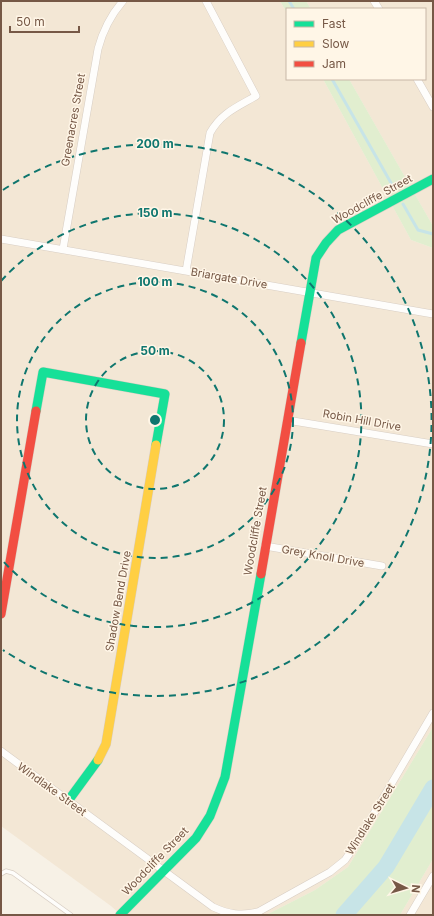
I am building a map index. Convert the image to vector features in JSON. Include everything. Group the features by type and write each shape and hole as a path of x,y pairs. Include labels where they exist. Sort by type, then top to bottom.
{"street":[{"name":"Greenacres Street","path":"63,250 98,49 111,16 123,1"},
{"path":"186,271 210,133 215,124 224,115 256,96 206,1"},
{"path":"419,80 433,107"},
{"name":"Woodcliffe Street","path":"120,915 188,846 204,826 210,816 225,777 316,258 329,238 348,224 433,179"},
{"name":"Briargate Drive","path":"1,239 433,314"},
{"name":"Shadow Bend Drive","path":"1,614 43,372 165,394 106,744 104,752 68,801"},
{"name":"Robin Hill Drive","path":"287,420 433,444"},
{"name":"Grey Knoll Drive","path":"265,546 382,566"},
{"name":"Windlake Street","path":"1,751 213,907 223,912 235,915 246,915 258,912 330,872 345,860 356,844 433,713"},
{"path":"410,915 433,876"}],"lane":[{"path":"1,874 6,871 13,873 71,915"}],"shaded area":[{"path":"1,1 280,1 286,11 286,80 324,80 411,240 433,248 433,727 348,867 315,890 266,915 121,915 111,906 1,826"},
{"path":"306,1 433,1 433,226 350,80 426,80 426,8 310,8"},
{"path":"433,859 433,915 400,915"}],"green space":[{"path":"280,1 306,1 310,8 286,8 286,11"},
{"path":"324,80 350,80 433,226 433,248 411,240"},
{"path":"433,727 433,859 400,915 266,915 315,890 348,867"}],"waterway":[{"path":"289,1 293,8"},
{"path":"333,80 395,190"},
{"path":"403,204 418,230 433,234"},
{"path":"344,915 386,867 433,788"}],"traffic: fast":[{"path":"301,343 316,258 326,243 338,230 433,179"},
{"path":"36,411 43,372 165,394 156,445"},
{"path":"120,915 196,838 210,816 225,777 261,574"},
{"path":"68,801 98,760"}],"traffic: slow":[{"path":"98,760 106,744 156,445"}],"traffic: jam":[{"path":"261,574 301,343"},
{"path":"1,614 36,411"}]}
